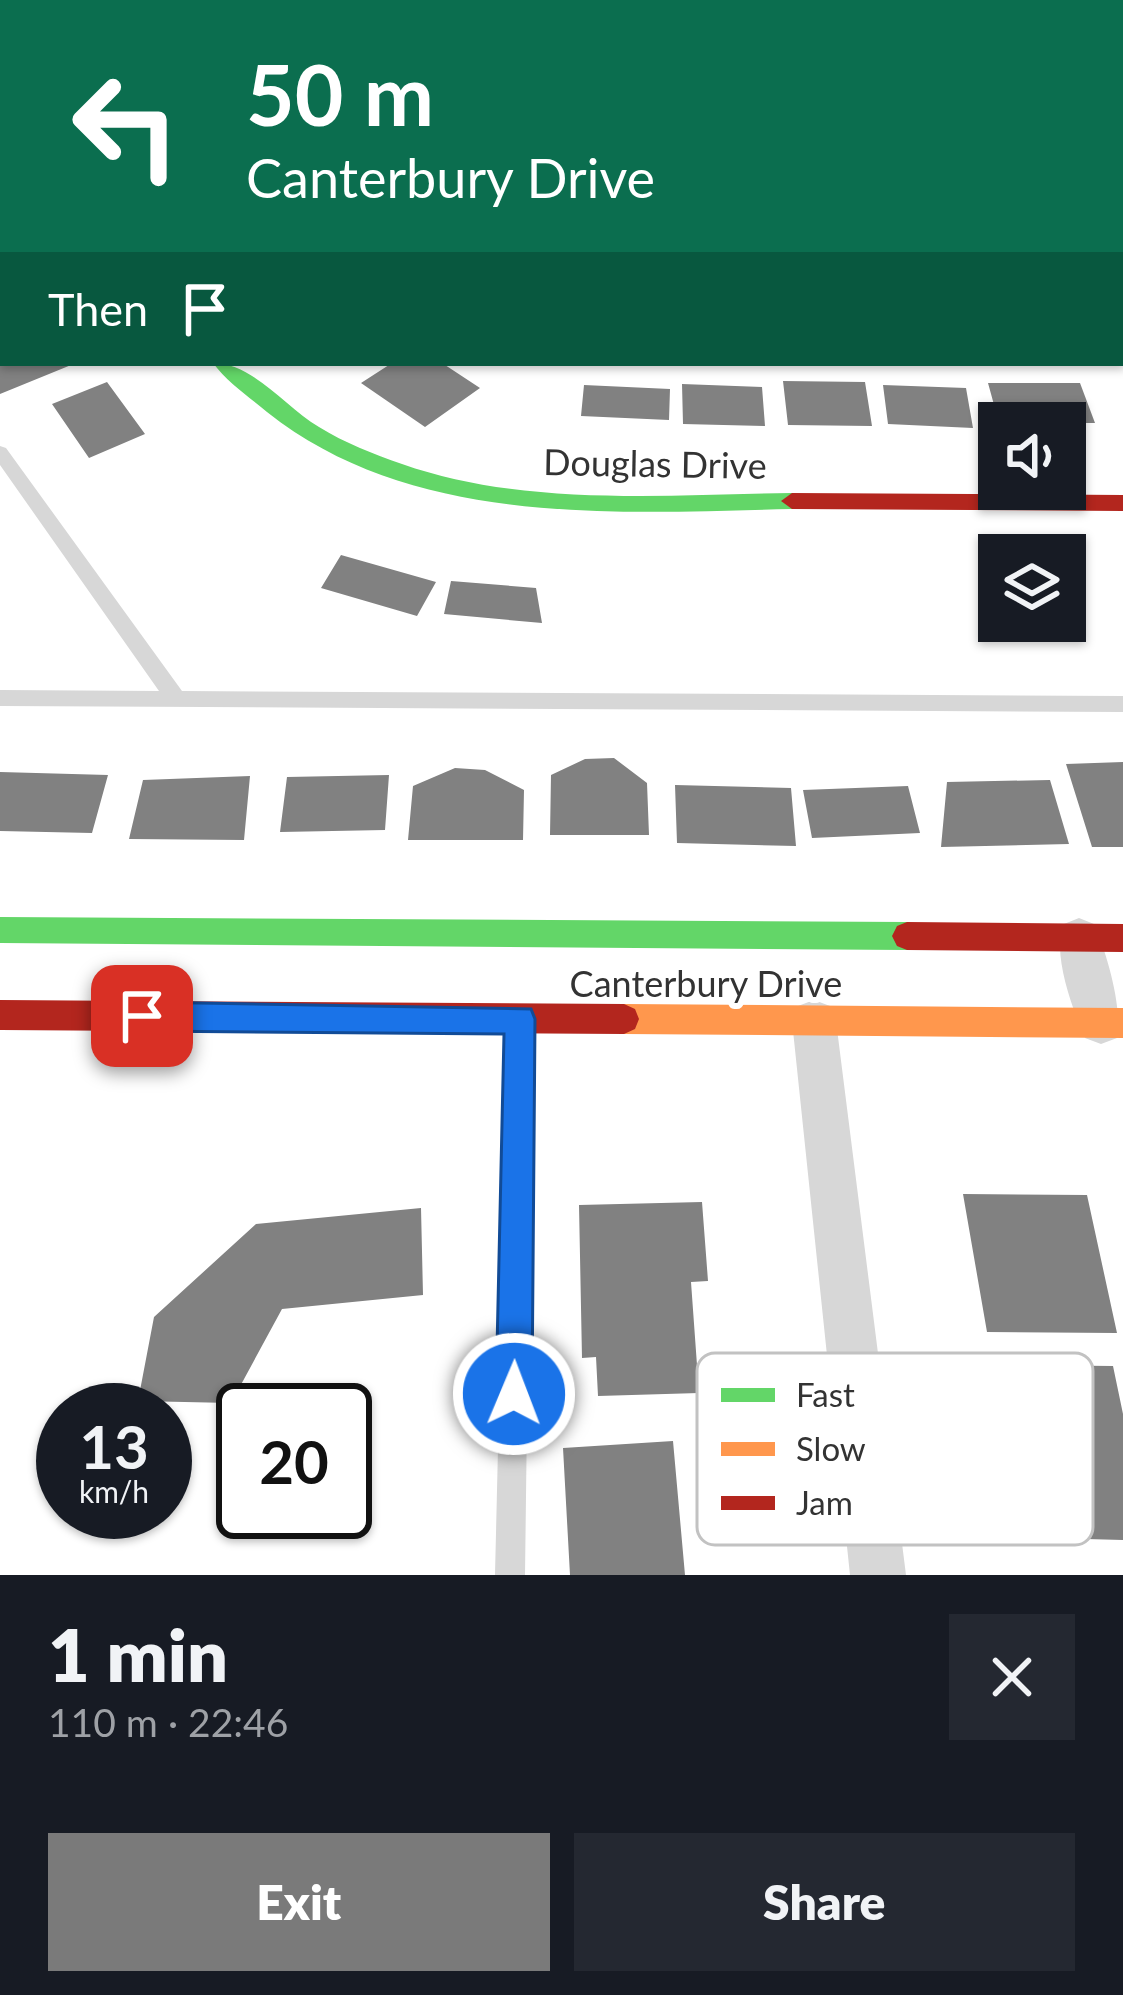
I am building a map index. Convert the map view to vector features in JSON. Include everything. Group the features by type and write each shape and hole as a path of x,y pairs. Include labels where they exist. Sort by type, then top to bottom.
{"street":[{"name":"Douglas Drive","path":"239,367 291,423 338,451 415,480 482,494 608,503 1123,503"},
{"path":"0,930 1123,938"},
{"path":"1078,938 1112,1023"},
{"name":"Canterbury Drive","path":"0,1016 1112,1023"},
{"path":"814,1021 852,1353"},
{"path":"875,1545 878,1575"}],"lane":[{"path":"0,452 175,697"},
{"path":"0,698 1123,704"},
{"path":"511,1575 520,1019"}],"building":[{"path":"0,366 69,366 0,394"},
{"path":"387,366 447,366 480,388 425,427 361,383"},
{"path":"783,381 865,382 872,426 788,425"},
{"path":"107,382 145,434 89,458 52,404"},
{"path":"988,383 1080,383 1095,423 1086,423 1086,402 993,402"},
{"path":"682,384 762,387 765,426 683,424"},
{"path":"584,385 670,389 669,420 581,416"},
{"path":"883,385 966,388 973,428 888,424"},
{"path":"341,555 436,582 417,616 321,588"},
{"path":"451,581 536,588 542,623 444,614"},
{"path":"614,758 647,783 649,835 550,835 551,775 585,759"},
{"path":"1123,762 1123,847 1092,847 1066,764"},
{"path":"455,768 485,770 524,790 523,840 408,840 413,786"},
{"path":"0,772 108,775 92,833 0,831"},
{"path":"389,775 385,830 280,832 287,777"},
{"path":"250,776 244,840 129,839 143,780"},
{"path":"1050,780 1069,844 941,847 947,782"},
{"path":"675,785 791,788 796,846 677,843"},
{"path":"908,786 920,833 812,838 803,790"},
{"path":"963,1194 1087,1195 1117,1333 987,1332"},
{"path":"702,1202 708,1281 691,1282 697,1393 598,1396 596,1357 582,1358 579,1205"},
{"path":"421,1208 423,1295 282,1309 242,1383 216,1383 216,1403 192,1402 192,1383 141,1383 154,1317 256,1224"},
{"path":"1093,1366 1113,1366 1123,1414 1123,1540 1093,1539"},
{"path":"673,1441 685,1575 570,1575 563,1448"}],"traffic: fast":[{"path":"227,366 283,413 331,444 402,473 456,487 567,501 792,501"},
{"path":"0,930 907,936"}],"traffic: slow":[{"path":"624,1019 1123,1023"}],"traffic: jam":[{"path":"792,501 1123,503"},
{"path":"907,936 1123,938"},
{"path":"0,1015 624,1019"}],"route":[{"path":"142,1016 520,1019 514,1394"}]}
